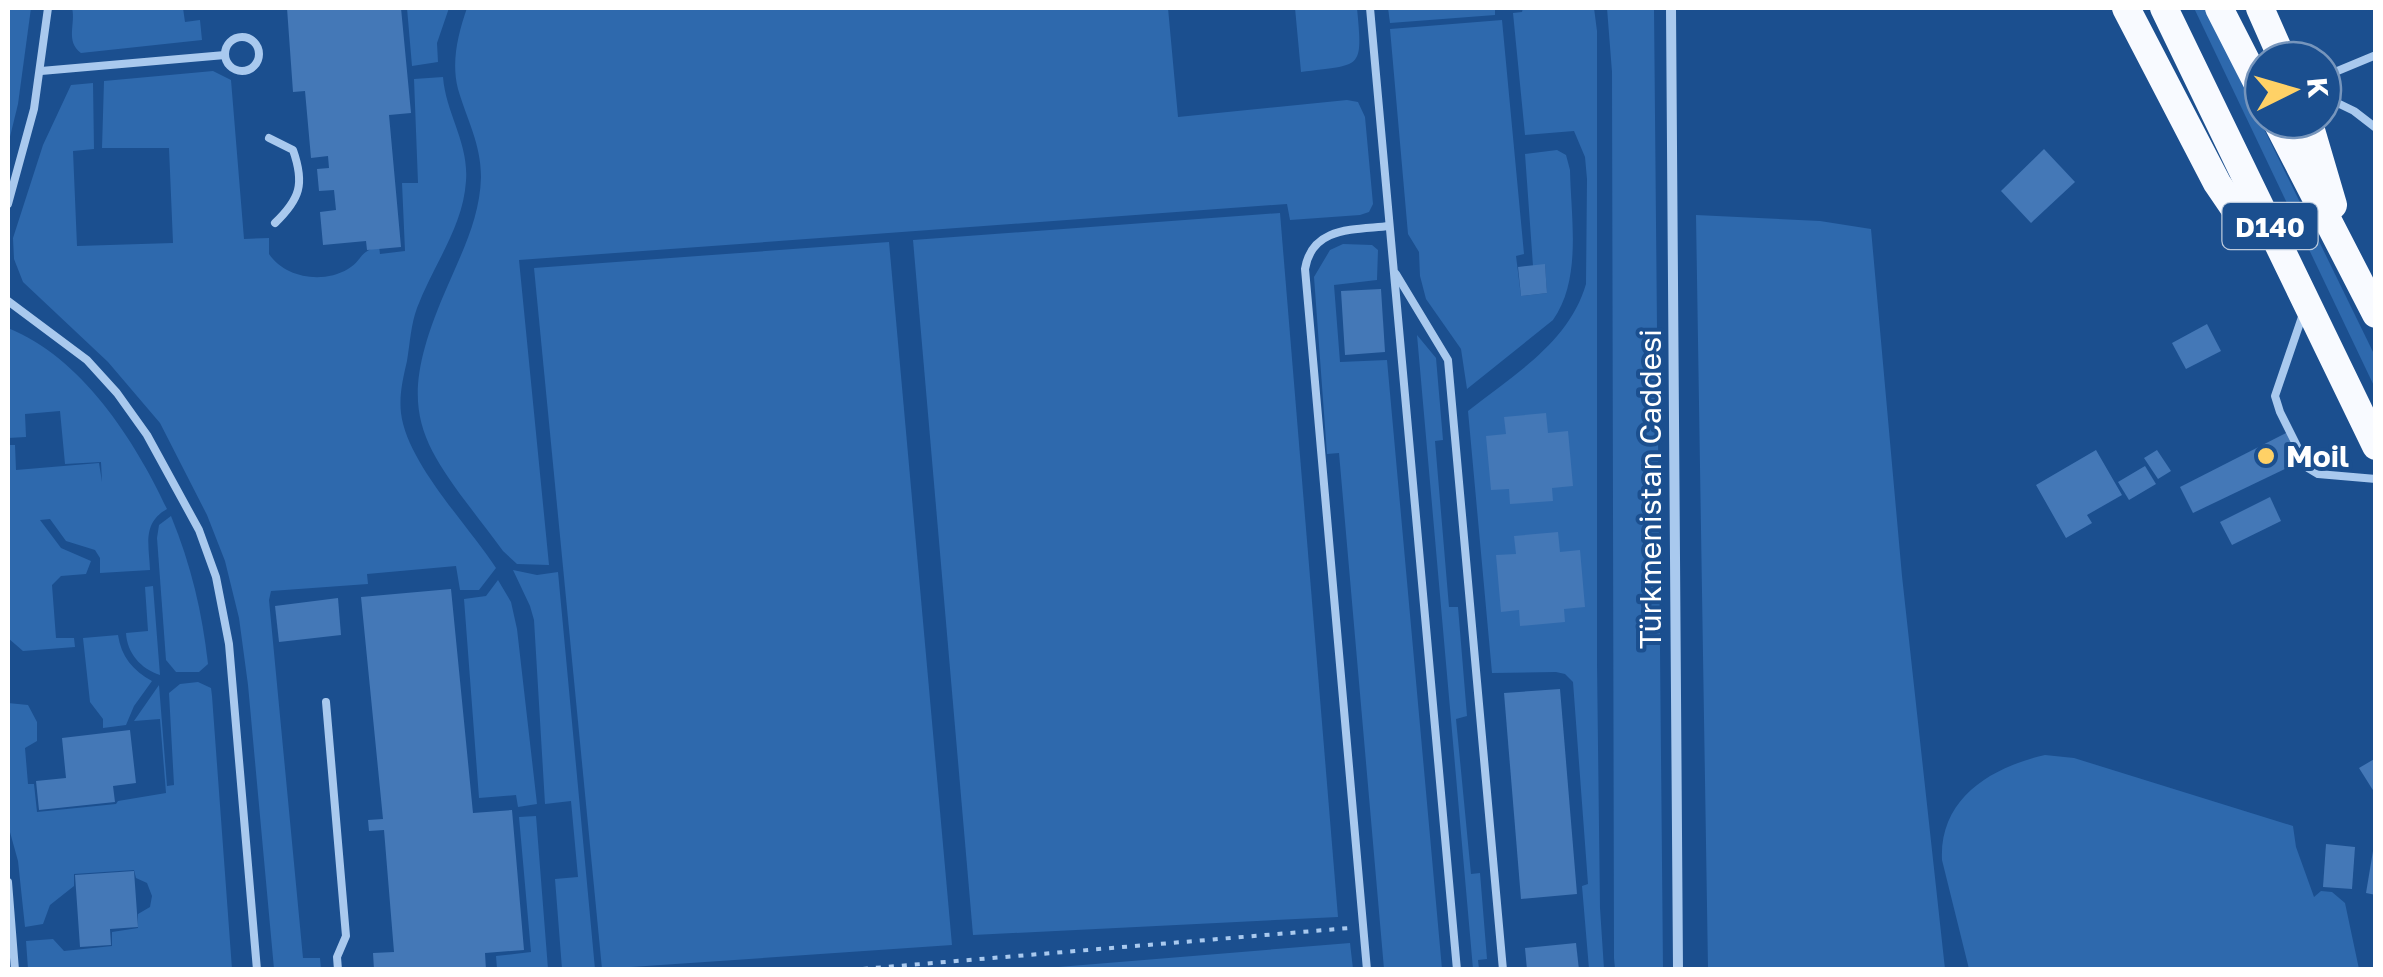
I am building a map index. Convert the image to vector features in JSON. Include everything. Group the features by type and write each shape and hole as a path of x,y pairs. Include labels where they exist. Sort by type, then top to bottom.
{"highway":[{"path":"2126,8 2217,184 2234,208 2276,240"},
{"name":"D140","path":"2164,8 2376,446"},
{"path":"2219,8 2243,55"},
{"path":"2260,8 2274,40"},
{"name":"D140","path":"2286,140 2376,314"},
{"path":"2314,140 2354,273"}],"street":[{"name":"Türkmenistan Caddesi","path":"1671,8 1678,970"}],"lane":[{"path":"8,204 42,71 48,8"},
{"path":"1370,8 1457,970"},
{"path":"244,36 255,41 260,52 256,65 246,71 230,66 225,55 228,43 244,36"},
{"path":"42,71 225,55"},
{"path":"2343,69 2376,55"},
{"path":"2343,106 2376,128"},
{"path":"269,138 292,150 298,192 296,202 275,223"},
{"path":"1367,970 1305,269 1313,246 1323,236 1389,226"},
{"path":"1393,270 1448,360 1503,970"},
{"path":"8,302 87,360 117,394 147,435 198,530 216,577 229,644 257,970"},
{"path":"2307,304 2275,396 2280,412 2308,468 2334,476 2376,479"},
{"path":"326,702 346,936 337,958 338,970"},
{"path":"8,882 15,970"}],"path":[{"path":"850,970 1363,927"}],"shaded area":[{"path":"8,8 31,8 18,104 8,145"},
{"path":"72,8 183,8 185,22 200,20 202,40 81,53 72,38"},
{"path":"407,8 449,8 437,43 438,62 412,66"},
{"path":"467,8 1168,8 1178,117 1358,102 1365,117 1373,204 1369,212 1360,215 1290,220 1287,204 519,260 549,565 517,564 503,551 435,455 423,428 418,400 420,369 430,331 470,233 480,192 479,154 455,69 458,38"},
{"path":"1295,8 1357,8 1359,43 1354,61 1301,72"},
{"path":"1388,8 1495,8 1495,15 1390,23"},
{"path":"1523,8 1594,8 1597,31 1597,664 1604,969 1589,969 1582,886 1588,884 1573,682 1556,672 1492,673 1468,411 1553,341 1578,305 1586,284 1585,157 1574,131 1525,135 1513,13 1522,12"},
{"path":"1607,8 1654,8 1663,969 1615,969 1614,958 1612,72"},
{"path":"2194,8 2205,8 2243,86 2243,111"},
{"path":"1502,20 1524,254 1516,256 1521,296 1547,293 1545,265 1533,266 1525,154 1557,150 1566,155 1573,248 1568,286 1553,320 1467,389 1461,349 1426,299 1419,252 1408,234 1390,29"},
{"path":"213,71 231,80 244,239 269,238 269,254 294,273 316,277 338,274 379,246 380,254 405,251 402,183 418,183 414,79 443,77 466,167 459,215 415,314 401,413 426,473 496,568 479,590 460,590 456,566 367,574 368,584 271,591 269,600 303,958 320,958 321,969 274,969 239,618 225,561 207,515 160,423 108,362 23,282 14,259 13,238 43,145 71,85 93,83 94,149 73,151 77,246 173,243 169,148 102,148 104,81"},
{"path":"2257,140 2269,140 2375,356 2375,388"},
{"path":"1280,213 1338,917 973,935 913,240"},
{"path":"1696,215 1820,221 1871,229 1902,576 1945,969 1708,969"},
{"path":"889,242 952,945 602,969 534,268"},
{"path":"1343,244 1372,245 1378,250 1377,280 1334,285 1340,362 1387,360 1442,969 1384,969 1339,453 1327,454 1314,277 1330,250"},
{"path":"8,328 59,359 103,403 139,455 167,509 150,528 150,570 100,573 100,558 95,550 66,541 50,519 40,520 61,548 91,561 86,574 61,576 52,585 56,638 74,638 75,647 23,651 8,638 8,445 15,445 16,470 99,463 102,482 101,462 65,464 60,411 25,414 26,437 8,438"},
{"path":"1417,335 1436,358 1443,440 1435,441 1449,607 1458,607 1467,716 1456,719 1471,874 1480,873 1487,959 1478,960 1479,969 1473,969"},
{"path":"171,516 190,570 202,625 208,664 199,672 176,672 166,660 157,538 159,525"},
{"path":"513,570 537,575 558,572 595,969 562,969 555,879 578,877 571,801 545,804 534,620"},
{"path":"498,580 511,602 517,629 537,804 518,807 516,795 479,798 464,599 486,596"},
{"path":"153,586 160,675 136,659 126,633 148,631 145,587"},
{"path":"118,635 129,662 152,681 126,725 103,728 103,719 90,702 83,638"},
{"path":"198,682 211,688 212,696 232,969 28,969 26,941 53,939 64,951 112,946 112,932 138,928 138,914 150,907 152,896 147,883 136,878 134,870 74,874 74,886 50,905 43,924 25,927 18,861 8,825 8,703 28,705 37,722 37,741 25,748 28,784 34,784 37,812 116,804 166,793 160,719 134,721 159,685 167,786 174,785 169,693 180,684"},
{"path":"2045,755 2074,758 2293,826 2296,847 2314,897 2321,891 2332,892 2345,903 2359,969 1969,969 1942,860 1949,819 1972,789 1988,777"},
{"path":"536,816 548,969 497,969 496,956 531,952 519,817"},
{"path":"1350,943 1353,969 1034,969"}],"building":[{"path":"287,8 401,8 411,113 389,115 401,247 367,250 366,241 323,245 320,212 336,210 334,190 319,191 317,169 329,168 328,156 311,158 305,91 293,92"},
{"path":"2044,149 2075,182 2031,223 2001,191"},
{"path":"1545,264 1547,293 1521,296 1518,267"},
{"path":"1381,289 1385,352 1345,355 1341,291"},
{"path":"2207,324 2221,351 2186,369 2172,343"},
{"path":"1546,413 1548,433 1568,431 1573,486 1552,488 1553,501 1510,504 1509,489 1491,490 1486,436 1506,434 1504,417"},
{"path":"2292,430 2306,459 2193,513 2180,487"},
{"path":"2096,450 2122,495 2087,515 2092,523 2066,538 2036,485"},
{"path":"2157,450 2171,471 2158,479 2144,458"},
{"path":"2145,466 2156,484 2129,500 2118,482"},
{"path":"2270,497 2281,521 2232,545 2220,522"},
{"path":"1558,532 1560,552 1580,550 1585,607 1564,609 1565,622 1520,626 1519,610 1501,612 1496,555 1516,554 1514,536"},
{"path":"451,589 473,813 512,810 524,950 485,953 486,970 374,970 373,953 394,952 384,830 369,831 368,820 383,819 361,597"},
{"path":"338,598 341,635 279,642 275,606"},
{"path":"1560,689 1577,894 1521,899 1504,693"},
{"path":"130,730 136,783 113,786 115,802 39,810 36,781 66,778 62,738"},
{"path":"2376,758 2376,795 2359,768"},
{"path":"2326,844 2355,847 2352,889 2323,887"},
{"path":"2376,851 2376,895 2366,893"},
{"path":"134,871 138,927 110,929 111,945 80,947 75,875"},
{"path":"1576,943 1579,970 1527,970 1525,948"}],"place":[{"name":"Moil","path":"2266,456"}]}
